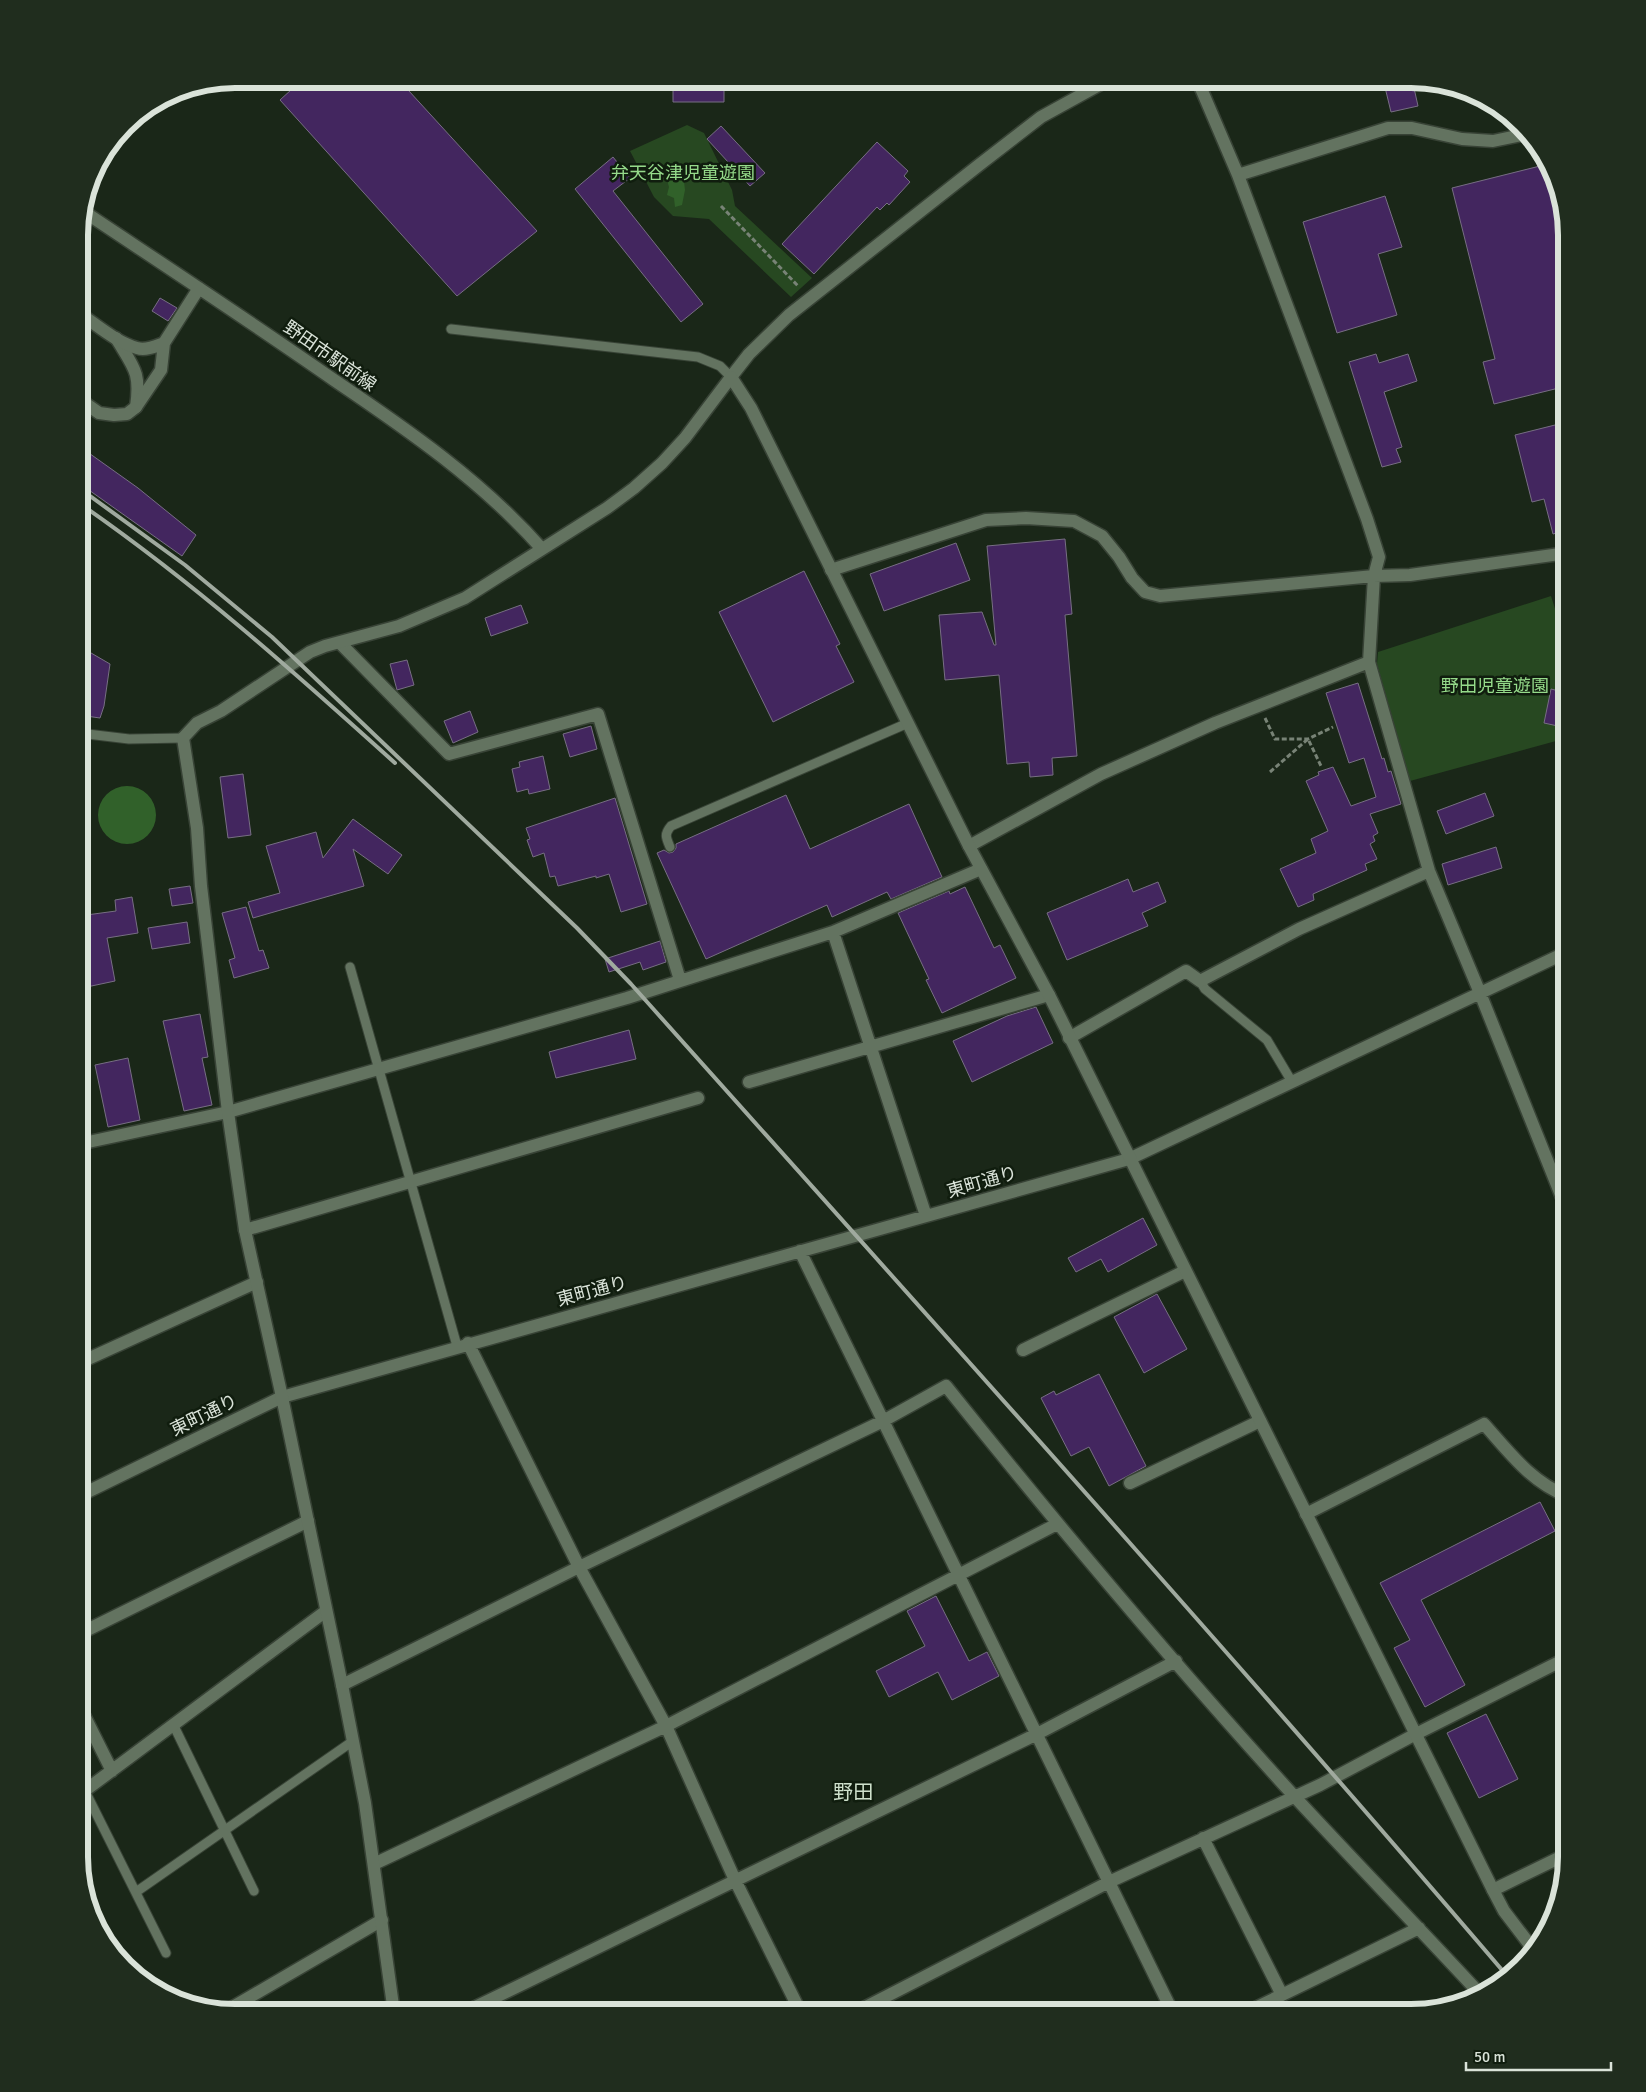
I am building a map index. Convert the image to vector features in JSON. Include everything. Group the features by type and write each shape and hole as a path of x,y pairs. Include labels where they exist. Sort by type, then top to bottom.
{"street":[{"path":"393,2004 374,1864 353,1741 246,1230 228,1112 201,886 197,828 183,738 197,723 228,706 310,652 399,626 465,598 614,503 662,463 685,438 749,354 789,315 1040,117 1093,88"},
{"path":"1201,88 1238,175 1367,519 1379,557 1374,576 1369,662 1429,871 1558,1188"},
{"path":"1238,175 1388,128 1412,128 1462,139 1493,141 1519,135"},
{"name":"野田市駅前線","path":"89,215 354,394 437,453 504,510 542,549"},
{"path":"88,405 99,413 114,415 127,414 136,407 161,370 164,343 199,288"},
{"path":"88,319 116,338 138,348 148,349 164,343"},
{"path":"116,338 138,375 139,386 136,407"},
{"path":"731,377 751,408 968,846 1049,995 1492,1890 1504,1911 1530,1945"},
{"path":"832,570 986,520 1026,518 1074,521 1102,536 1119,557 1132,578 1145,592 1160,596 1374,576 1410,575 1558,554"},
{"path":"340,643 449,754 598,714 680,980"},
{"path":"968,846 1101,774 1369,662"},
{"path":"88,1142 228,1112 627,998 833,932 981,869"},
{"path":"1070,1038 1186,971 1200,981 1299,929 1429,871"},
{"path":"833,932 926,1216"},
{"name":"東町通り","path":"88,1492 282,1397 1129,1159 1558,956"},
{"path":"749,1082 1049,995"},
{"path":"246,1230 698,1098"},
{"path":"800,1251 1169,2004"},
{"path":"1023,1350 1185,1271"},
{"path":"88,1359 257,1282"},
{"path":"463,1345 666,1726 735,1880 797,2004"},
{"path":"342,1685 580,1567 883,1421 946,1386 1057,1524 1294,1796 1477,1989"},
{"path":"1130,1483 1260,1421"},
{"path":"1306,1514 1484,1424 1527,1472 1558,1492"},
{"path":"88,1630 308,1521"},
{"path":"374,1864 666,1726 1057,1524"},
{"path":"88,1789 326,1611"},
{"path":"481,2004 1037,1734 1176,1661"},
{"path":"872,2004 1109,1882 1320,1785 1558,1663"},
{"path":"88,1723 112,1771"},
{"path":"1203,1838 1282,1996"},
{"path":"1492,1890 1558,1858"},
{"path":"238,2004 382,1920"},
{"path":"1265,2004 1419,1928"}],"lane":[{"path":"451,329 698,357 720,366 731,377"},
{"path":"670,847 666,838 666,832 671,826 908,723"},
{"path":"88,734 129,740 183,738"},
{"path":"350,967 411,1183 463,1345"},
{"path":"1200,981 1204,989 1267,1040 1292,1082"},
{"path":"173,1724 254,1891"},
{"path":"136,1892 353,1741"},
{"path":"88,1804 136,1892 166,1953"}],"path":[{"path":"721,206 810,298"},
{"path":"1260,706 1275,739 1308,739"},
{"path":"1270,772 1308,739 1333,726"},
{"path":"1308,739 1321,766"}],"green space":[{"name":"弁天谷津児童遊園","path":"687,125 704,133 732,190 735,206 812,278 791,297 709,219 673,216 654,197 630,151"},
{"name":"野田児童遊園","path":"1551,596 1558,618 1558,740 1410,781 1377,664 1378,652"}],"shaded area":[{"path":"672,173 683,173 685,190 682,205 675,207 674,198 667,195 669,187 667,180"},
{"path":"121,786 133,786 148,794 156,809 156,821 148,836 133,844 121,844 106,836 98,821 98,809 106,794"}],"building":[{"path":"293,88 406,88 537,231 457,296 280,100"},
{"path":"673,88 724,88 724,102 673,102"},
{"path":"1385,88 1414,88 1418,106 1391,112"},
{"path":"721,126 765,173 750,186 707,139"},
{"path":"877,142 908,171 904,176 910,182 889,205 887,203 880,210 877,207 814,274 782,244"},
{"path":"613,157 630,178 613,191 703,304 681,322 575,189"},
{"path":"1541,166 1547,178 1557,215 1558,388 1494,404 1483,362 1495,359 1452,188"},
{"path":"1385,196 1402,247 1378,254 1397,315 1337,333 1303,222"},
{"path":"160,298 177,308 168,321 152,311"},
{"path":"1376,354 1379,363 1408,354 1417,381 1384,392 1402,447 1396,449 1401,462 1382,467 1349,362"},
{"path":"1558,424 1558,533 1553,534 1544,499 1532,502 1515,435"},
{"path":"88,452 138,488 196,535 182,556 88,489"},
{"path":"1065,539 1072,614 1065,615 1077,756 1052,758 1053,775 1030,777 1029,762 1007,764 999,675 945,680 939,615 982,612 994,645 996,645 987,546"},
{"path":"956,543 970,580 884,611 870,574"},
{"path":"804,571 840,644 836,646 854,682 773,722 719,612"},
{"path":"521,605 528,623 491,636 485,618"},
{"path":"88,651 110,664 104,706 100,718 88,716"},
{"path":"407,660 414,685 397,690 390,664"},
{"path":"1358,683 1382,759 1384,758 1388,772 1391,771 1401,804 1370,814 1378,833 1373,836 1375,841 1370,844 1377,859 1365,864 1367,870 1313,894 1314,900 1298,907 1280,869 1316,853 1311,839 1328,831 1306,781 1319,775 1318,772 1333,767 1351,806 1376,797 1364,758 1349,763 1326,693"},
{"path":"1551,689 1558,691 1558,726 1544,723"},
{"path":"470,711 478,732 453,743 444,721"},
{"path":"591,726 597,749 570,757 563,734"},
{"path":"543,756 550,789 529,794 528,789 517,792 512,769 520,767 519,762"},
{"path":"243,774 251,835 228,838 220,777"},
{"path":"1485,793 1494,816 1446,834 1437,811"},
{"path":"786,795 810,849 909,804 942,877 891,899 887,892 832,917 827,905 706,959 657,853 664,850 669,853 673,852 676,844"},
{"path":"615,798 647,904 621,912 609,874 558,886 555,876 550,877 544,853 533,857 527,840 530,839 526,828"},
{"path":"353,819 402,855 388,874 353,849 364,886 253,918 248,902 280,893 266,846 316,832 323,858"},
{"path":"1496,847 1502,868 1448,885 1442,864"},
{"path":"1128,879 1133,892 1158,882 1166,902 1142,913 1148,926 1067,960 1047,913"},
{"path":"190,886 193,903 172,906 169,889"},
{"path":"965,887 994,948 1000,945 1016,978 942,1013 926,980 929,979 898,913 949,891 950,894"},
{"path":"132,897 138,933 107,938 115,981 88,987 88,915 116,911 115,900"},
{"path":"246,907 259,951 263,950 269,968 234,978 229,960 235,958 222,913"},
{"path":"187,922 190,943 152,949 148,928"},
{"path":"660,941 666,962 643,970 640,962 609,972 605,959"},
{"path":"1036,1007 1053,1043 972,1082 953,1041 1007,1016"},
{"path":"200,1014 208,1057 202,1058 212,1105 184,1111 163,1021"},
{"path":"629,1030 636,1059 556,1078 549,1052"},
{"path":"128,1058 140,1120 108,1127 95,1065"},
{"path":"1143,1218 1157,1245 1108,1272 1101,1259 1076,1272 1068,1258"},
{"path":"1157,1294 1187,1349 1144,1373 1114,1317"},
{"path":"1099,1374 1146,1466 1109,1486 1089,1447 1071,1456 1041,1398 1054,1391 1056,1395"},
{"path":"1540,1502 1555,1531 1421,1600 1465,1685 1425,1707 1394,1648 1410,1640 1380,1583"},
{"path":"936,1596 969,1661 987,1652 999,1676 952,1700 938,1672 889,1697 876,1671 925,1646 907,1611"},
{"path":"1486,1714 1518,1779 1479,1798 1447,1733"}],"railway":[{"path":"88,495 185,565 272,637 577,928 631,984 1182,1602 1503,1972"},
{"path":"88,509 202,595 395,763"}],"district":[{"name":"野田","path":"853,1792"}]}
